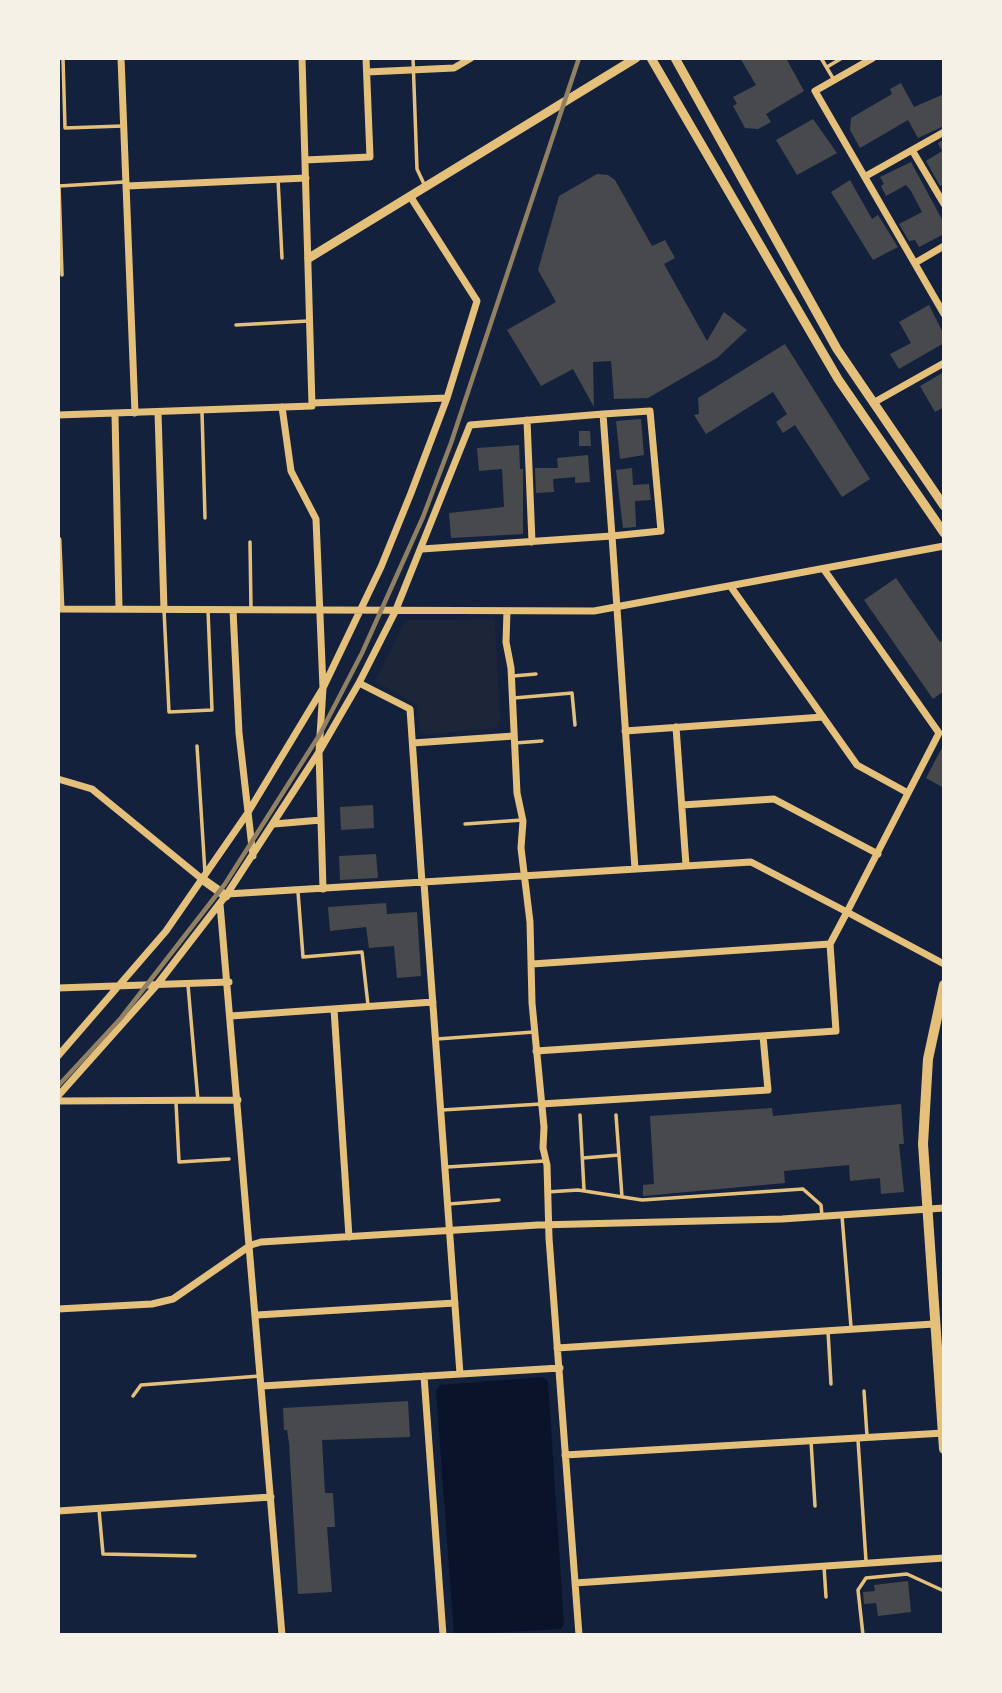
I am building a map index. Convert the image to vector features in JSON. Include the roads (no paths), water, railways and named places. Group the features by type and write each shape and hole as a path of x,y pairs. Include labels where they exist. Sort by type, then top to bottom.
{"main road":[{"path":"944,985 935,1020 924,1096 926,1210 944,1449"}],"street":[{"path":"121,58 135,413"},
{"path":"302,58 312,403"},
{"path":"305,160 370,157 366,58"},
{"path":"367,72 454,68 471,58"},
{"path":"309,258 636,58"},
{"path":"651,58 838,379 944,533"},
{"path":"675,58 789,266 873,403 944,506"},
{"path":"873,58 816,91 944,314"},
{"path":"866,176 944,132"},
{"path":"912,150 944,204"},
{"path":"127,184 306,177"},
{"path":"58,1056 166,931 247,814 323,688 361,610 411,493 447,398 477,301 410,196"},
{"path":"915,263 944,246"},
{"path":"873,403 944,363"},
{"path":"58,415 447,398"},
{"path":"282,407 291,471 316,519 323,688 319,752 323,889"},
{"path":"58,1096 156,986 224,898 319,752 359,683 395,612 471,425 650,411 662,531 422,549"},
{"path":"158,412 164,610"},
{"path":"115,414 119,609"},
{"path":"603,414 635,869"},
{"path":"527,420 532,542"},
{"path":"58,540 60,609 395,612 594,611 825,571 944,546"},
{"path":"536,1051 836,1031 830,944 939,733 825,571"},
{"path":"731,587 857,765 908,793"},
{"path":"233,610 239,733 253,856"},
{"path":"507,611 517,793 522,820 521,848 532,964 548,1225 579,1635"},
{"path":"359,683 410,709 460,1374"},
{"path":"625,731 823,717"},
{"path":"676,727 686,865"},
{"path":"413,743 514,739"},
{"path":"58,779 92,789 204,877 224,898 231,1016 282,1635"},
{"path":"682,805 774,799 878,854"},
{"path":"274,824 321,820"},
{"path":"224,898 323,889 751,862 944,964"},
{"path":"532,964 830,944"},
{"path":"58,988 229,982"},
{"path":"231,1016 433,1002"},
{"path":"334,1009 349,1237"},
{"path":"541,1104 768,1090 763,1036"},
{"path":"58,1101 198,1103 238,1100"},
{"path":"58,1309 152,1304 173,1299 251,1245 261,1242 548,1225 822,1216 944,1208"},
{"path":"257,1315 454,1303"},
{"path":"557,1348 934,1324"},
{"path":"262,1386 560,1367"},
{"path":"424,1376 443,1635"},
{"path":"565,1455 944,1433"},
{"path":"58,1511 271,1497"},
{"path":"575,1583 944,1558"}],"lane":[{"path":"63,58 65,128 123,126"},
{"path":"413,58 417,169 425,186"},
{"path":"821,58 834,80"},
{"path":"827,67 842,58"},
{"path":"278,178 282,258"},
{"path":"62,275 58,186 127,184"},
{"path":"236,325 309,321"},
{"path":"202,410 205,518"},
{"path":"250,542 250,610"},
{"path":"164,610 169,712 212,710 208,610"},
{"path":"511,676 536,674"},
{"path":"512,698 572,693 575,725"},
{"path":"514,739 542,741"},
{"path":"197,746 204,877"},
{"path":"465,824 522,820"},
{"path":"298,891 303,957 362,952 368,1007"},
{"path":"188,985 198,1103"},
{"path":"436,1040 537,1032"},
{"path":"176,1102 179,1161 229,1159"},
{"path":"441,1110 541,1104"},
{"path":"580,1115 584,1191"},
{"path":"616,1115 622,1197"},
{"path":"582,1158 619,1155"},
{"path":"445,1167 546,1161"},
{"path":"546,1192 584,1191 642,1200 803,1189 821,1205 822,1216"},
{"path":"447,1204 499,1200"},
{"path":"842,1215 852,1329"},
{"path":"828,1331 831,1384"},
{"path":"133,1396 141,1385 262,1376"},
{"path":"864,1391 867,1438"},
{"path":"858,1438 866,1564"},
{"path":"811,1441 815,1506"},
{"path":"99,1508 103,1554 195,1556"},
{"path":"824,1566 826,1597"},
{"path":"863,1635 859,1590 866,1578 906,1574 944,1591"}],"railway":[{"path":"58,1086 121,1018 225,884 320,734 362,653 423,517 451,443 579,58"}]}
